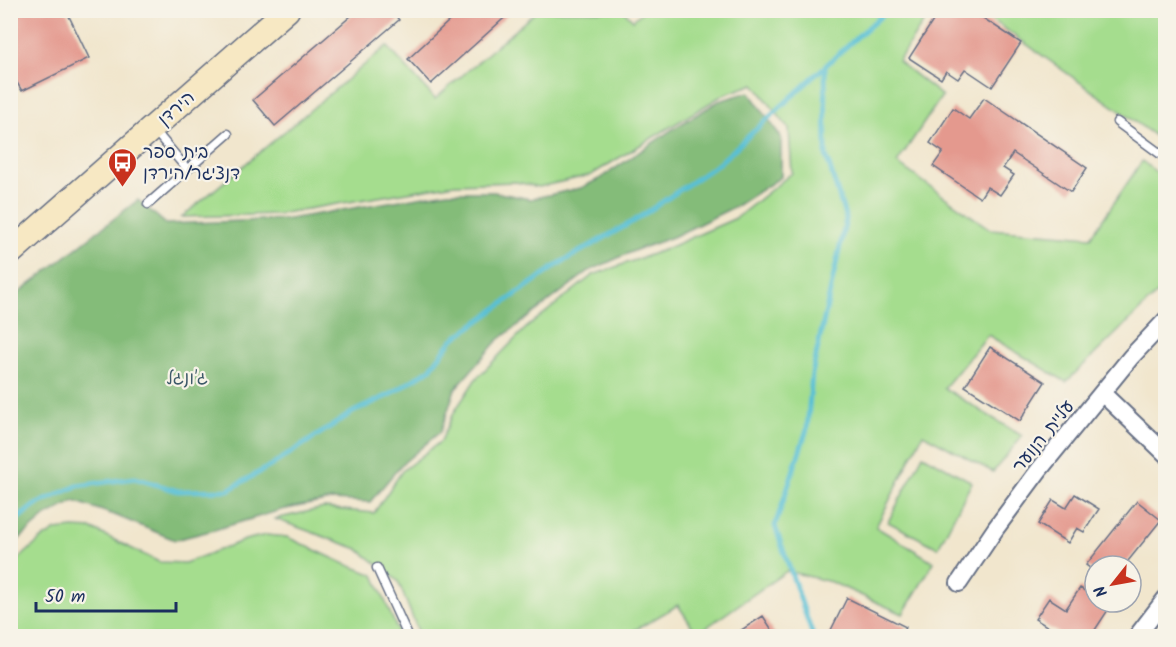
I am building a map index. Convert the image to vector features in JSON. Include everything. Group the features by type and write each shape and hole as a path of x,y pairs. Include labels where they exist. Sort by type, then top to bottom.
{"street":[{"name":"הירדן","path":"10,253 287,10"},
{"name":"עליית הנוער","path":"958,583 1039,470 1131,357 1166,320"},
{"path":"1102,393 1166,454"},
{"path":"1137,636 1166,598"}],"lane":[{"path":"1117,122 1166,158"},
{"path":"153,128 187,169"},
{"path":"148,204 228,134"},
{"path":"377,568 408,636"}],"green space":[{"path":"644,10 931,11 898,61 942,96 897,163 990,229 1091,237 1142,161 1165,179 1165,286 1066,382 988,335 944,388 1022,436 993,472 923,434 876,527 934,562 903,614 831,582 787,571 697,634 678,605 625,636 420,636 398,581 358,549 275,519 324,508 374,513 402,471 441,441 453,414 475,380 526,328 593,275 661,251 736,218 792,173 789,129 754,84 723,95 591,175 539,187 516,182 455,184 278,214 182,217 387,46 435,99 537,11 624,11 633,20"},
{"path":"980,11 1165,11 1165,143"},
{"name":"ג'ונגל","path":"749,92 781,137 781,177 738,205 673,237 636,250 589,271 497,341 455,389 441,431 401,465 370,502 331,500 281,510 175,540 74,501 46,516 11,546 11,299 138,200 166,224 289,219 448,192 494,192 530,199 581,188 601,178 719,101"},
{"path":"923,455 972,482 938,548 888,522"},
{"path":"92,529 159,562 185,563 245,540 266,535 287,537 374,575 400,636 11,636 11,566 40,540 56,530"}],"building":[{"path":"21,10 66,10 89,58 22,91 16,81 10,84 10,16"},
{"path":"358,10 391,10 399,20 275,126 253,100"},
{"path":"461,10 513,10 431,84 408,59"},
{"path":"940,10 971,10 1021,43 992,87 965,69 958,79 946,71 941,79 909,58"},
{"path":"984,98 1087,168 1071,192 1013,153 1003,168 1014,175 1000,195 987,187 980,198 933,166 943,152 930,143 953,108 969,119"},
{"path":"990,347 1045,382 1020,421 965,386"},
{"path":"1075,494 1099,509 1084,532 1077,528 1068,543 1038,524 1053,500 1066,508"},
{"path":"1137,501 1161,520 1134,554 1095,554"},
{"path":"1080,588 1083,590 1083,614 1105,614 1091,636 1063,636 1035,619 1049,598 1066,609"},
{"path":"847,598 906,627 902,636 828,636"},
{"path":"763,616 776,636 732,636"}],"waterway":[{"path":"10,525 35,505 77,486 135,478 178,491 228,490 272,465 353,412 391,394 430,369 452,340 560,263 637,219 718,164 888,10"},
{"path":"813,636 775,526 807,429 812,374 846,219 826,155 825,68"}],"place":[{"name":"בית ספר דנציגר/הירדן","path":"122,188"}]}
